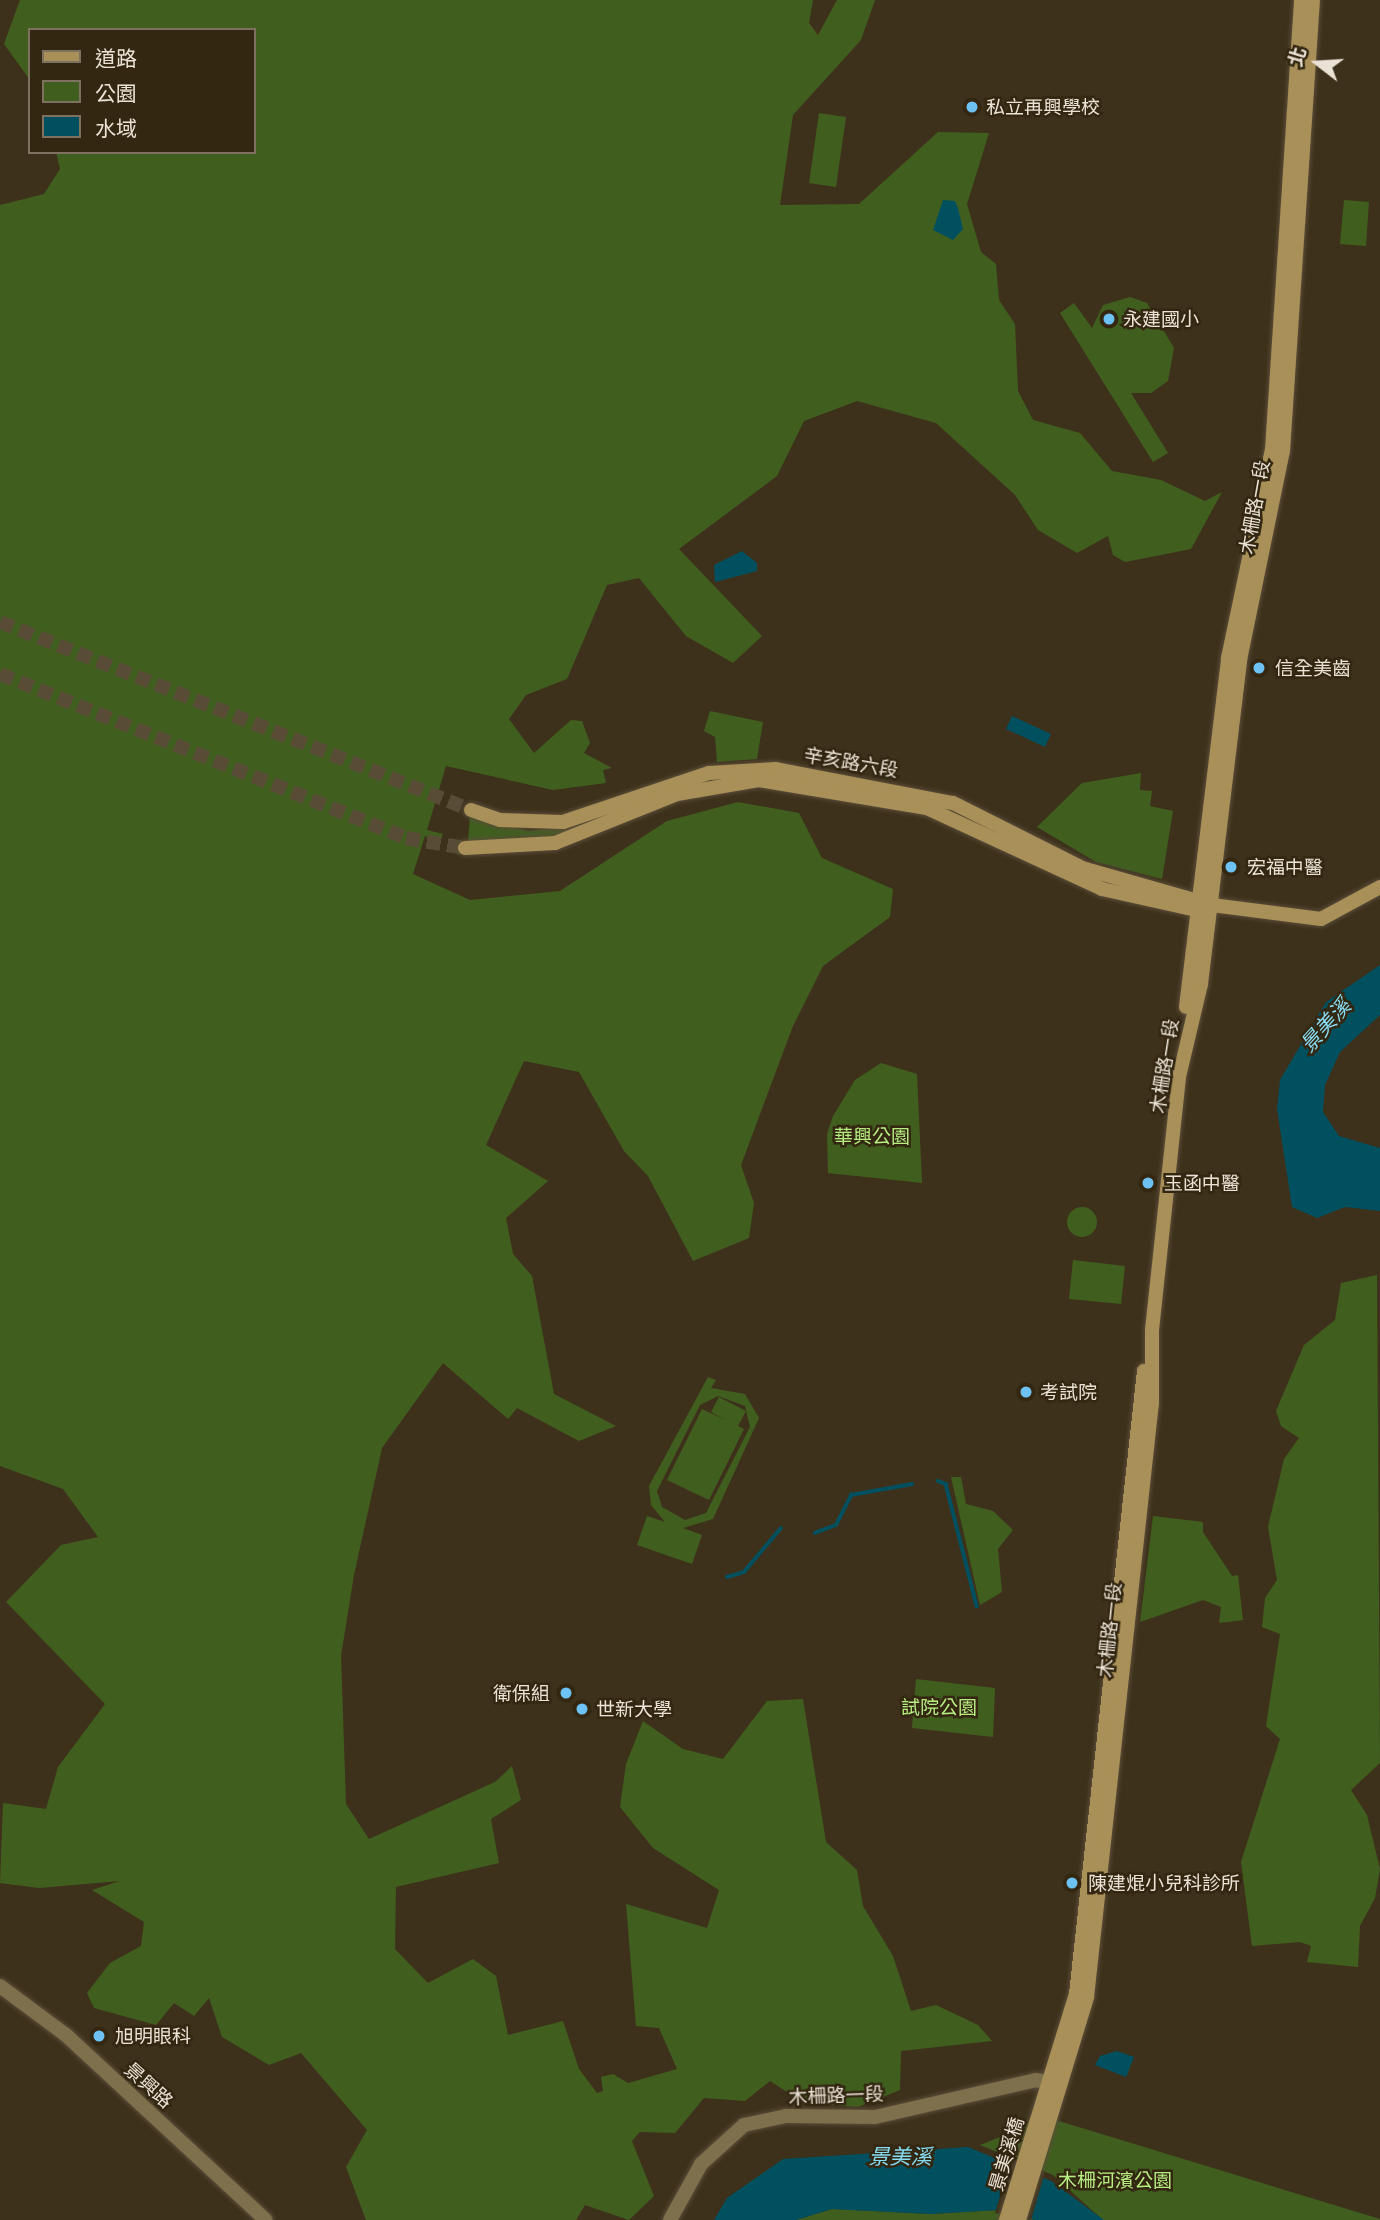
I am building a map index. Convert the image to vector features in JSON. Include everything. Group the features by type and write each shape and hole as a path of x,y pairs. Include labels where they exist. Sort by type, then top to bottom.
{"main road":[{"name":"木柵路一段","path":"1205,905 1227,658 1272,450 1301,0"},
{"name":"木柵路一段","path":"1054,2083 1076,1994 1156,1231 1240,660 1283,451 1313,0"},
{"name":"辛亥路六段","path":"471,810 500,820 562,822 701,775 776,769 953,803 1082,868 1205,905"},
{"name":"辛亥路六段","path":"465,848 555,843 677,794 759,780 927,808 1093,886 1205,905"},
{"path":"1205,905 1321,919 1380,887"},
{"path":"1049,2102 1054,2083"},
{"name":"景美溪橋","path":"1006,2220 1049,2102"},
{"name":"景美溪橋","path":"1019,2220 1049,2102"}],"street":[{"name":"景興路","path":"0,1986 66,2035 266,2220"},
{"name":"木柵路一段","path":"670,2220 701,2164 744,2125 786,2116 875,2117 1054,2083"}],"green space":[{"path":"20,0 813,0 809,23 818,35 837,0 875,0 861,40 793,115 780,205 859,204 938,132 989,133 967,204 981,252 996,264 999,300 1015,324 1018,391 1033,420 1080,433 1112,471 1161,480 1205,501 1222,492 1191,549 1125,562 1113,555 1108,536 1077,553 1038,530 1015,495 936,423 857,401 804,421 777,476 679,549 762,636 733,663 686,636 639,578 607,585 567,679 526,695 509,719 534,753 571,720 582,721 590,743 584,753 612,768 603,770 606,783 553,790 446,766 427,830 443,834 439,842 425,836 413,874 470,900 560,891 667,821 738,802 799,813 822,858 893,889 890,917 823,966 793,1026 741,1165 754,1203 749,1238 693,1261 648,1176 624,1151 579,1072 524,1061 486,1145 548,1181 506,1218 513,1254 532,1276 554,1394 616,1426 579,1441 517,1408 508,1419 443,1363 382,1448 354,1575 341,1656 346,1804 369,1839 495,1782 512,1766 521,1800 491,1819 499,1863 396,1887 395,1949 428,1983 473,1959 496,1976 508,2035 563,2021 579,2069 597,2093 603,2091 601,2077 613,2074 628,2083 677,2069 659,2028 636,2026 626,1904 707,1928 719,1890 653,1848 620,1807 626,1764 643,1721 683,1749 723,1759 767,1701 803,1699 826,1842 857,1870 863,1906 893,1956 911,2011 936,2005 978,2025 992,2041 901,2051 900,2090 858,2107 804,2103 770,2081 745,2101 704,2098 675,2133 640,2132 632,2141 654,2196 629,2220 585,2205 576,2220 366,2220 346,2167 367,2130 301,2053 269,2065 222,2037 209,1998 194,2016 174,2003 156,2025 94,2008 87,1993 110,1963 141,1946 144,1922 92,1890 120,1881 39,1888 0,1883 3,1803 46,1809 58,1767 105,1704 6,1602 61,1545 98,1537 63,1489 0,1466 0,205 44,194 60,169 56,154 256,154 256,28 28,28 28,77 4,44"},
{"path":"819,113 846,117 836,187 809,183"},
{"path":"1344,200 1369,202 1366,246 1340,244"},
{"path":"1130,297 1147,303 1174,348 1168,381 1151,393 1131,393 1168,453 1153,462 1060,313 1074,303 1092,328 1103,305"},
{"path":"710,711 763,722 757,759 717,762 715,737 704,731"},
{"path":"1141,773 1140,790 1152,791 1150,806 1173,811 1162,879 1096,862 1037,827 1082,783"},
{"path":"470,816 528,831 589,824 559,837 468,841"},
{"name":"華興公園","path":"881,1063 917,1074 922,1183 828,1173 827,1134 833,1116 855,1080"},
{"path":"1082,1207 1093,1211 1097,1222 1093,1233 1082,1237 1071,1233 1067,1222 1071,1211"},
{"path":"1073,1260 1125,1266 1121,1304 1069,1299"},
{"path":"1377,1275 1380,1763 1351,1790 1367,1815 1380,1869 1375,1898 1360,1926 1358,1967 1307,1962 1311,1946 1300,1942 1252,1946 1241,1862 1280,1739 1266,1726 1280,1634 1262,1627 1265,1598 1277,1580 1268,1527 1284,1459 1299,1438 1281,1426 1276,1411 1304,1345 1335,1320 1341,1283"},
{"path":"708,1377 716,1380 711,1388 745,1394 759,1418 713,1519 683,1528 702,1535 692,1564 637,1545 647,1516 665,1522 651,1505 649,1486","holes":["718,1396 745,1406 750,1427 706,1513 685,1520 662,1507 657,1491 700,1405"]},
{"path":"719,1397 746,1411 738,1426 744,1429 709,1500 667,1480 702,1409 725,1420 711,1412"},
{"path":"951,1477 961,1477 966,1504 993,1511 1013,1530 998,1549 1002,1592 980,1605"},
{"path":"1153,1516 1203,1522 1203,1532 1232,1576 1238,1575 1243,1620 1219,1623 1221,1607 1203,1600 1140,1622"},
{"name":"試院公園","path":"916,1679 995,1688 993,1737 912,1728"},
{"name":"木柵河濱公園","path":"1036,2114 1380,2220 1103,2220 1053,2175 980,2145 1023,2128"},
{"path":"832,2209 931,2214 1014,2209 1034,2220 796,2220"}],"water":[{"path":"943,200 955,201 958,208 963,229 953,240 933,230"},
{"path":"742,551 757,563 757,571 715,582 714,565"},
{"path":"1012,716 1051,734 1045,747 1006,729"},
{"name":"景美溪","path":"1380,965 1380,1015 1340,1052 1325,1085 1323,1112 1339,1136 1380,1148 1380,1211 1345,1207 1317,1218 1292,1207 1277,1109 1280,1080 1326,1002"},
{"path":"1117,2051 1134,2057 1126,2077 1095,2065 1100,2056"},
{"name":"景美溪","path":"968,2147 1051,2181 1104,2220 1034,2220 1014,2209 931,2214 832,2209 796,2220 714,2220 727,2198 783,2159"}],"pier":[{"path":"1010,2163 1044,2175 1031,2220 995,2213"}],"waterway":[{"path":"938,1481 946,1484 977,1606"},
{"path":"815,1533 836,1525 851,1495 912,1484"},
{"path":"727,1577 744,1572 781,1528"}],"tunnel":[{"path":"0,622 471,810"},
{"path":"0,674 406,838 465,848"}],"place":[{"name":"私立再興學校","path":"972,107"},
{"name":"永建國小","path":"1109,319"},
{"name":"信全美齒","path":"1259,668"},
{"name":"宏福中醫","path":"1231,867"},
{"name":"玉函中醫","path":"1148,1183"},
{"name":"考試院","path":"1026,1392"},
{"name":"衛保組","path":"566,1693"},
{"name":"世新大學","path":"582,1709"},
{"name":"陳建焜小兒科診所","path":"1072,1883"},
{"name":"旭明眼科","path":"99,2036"}]}
